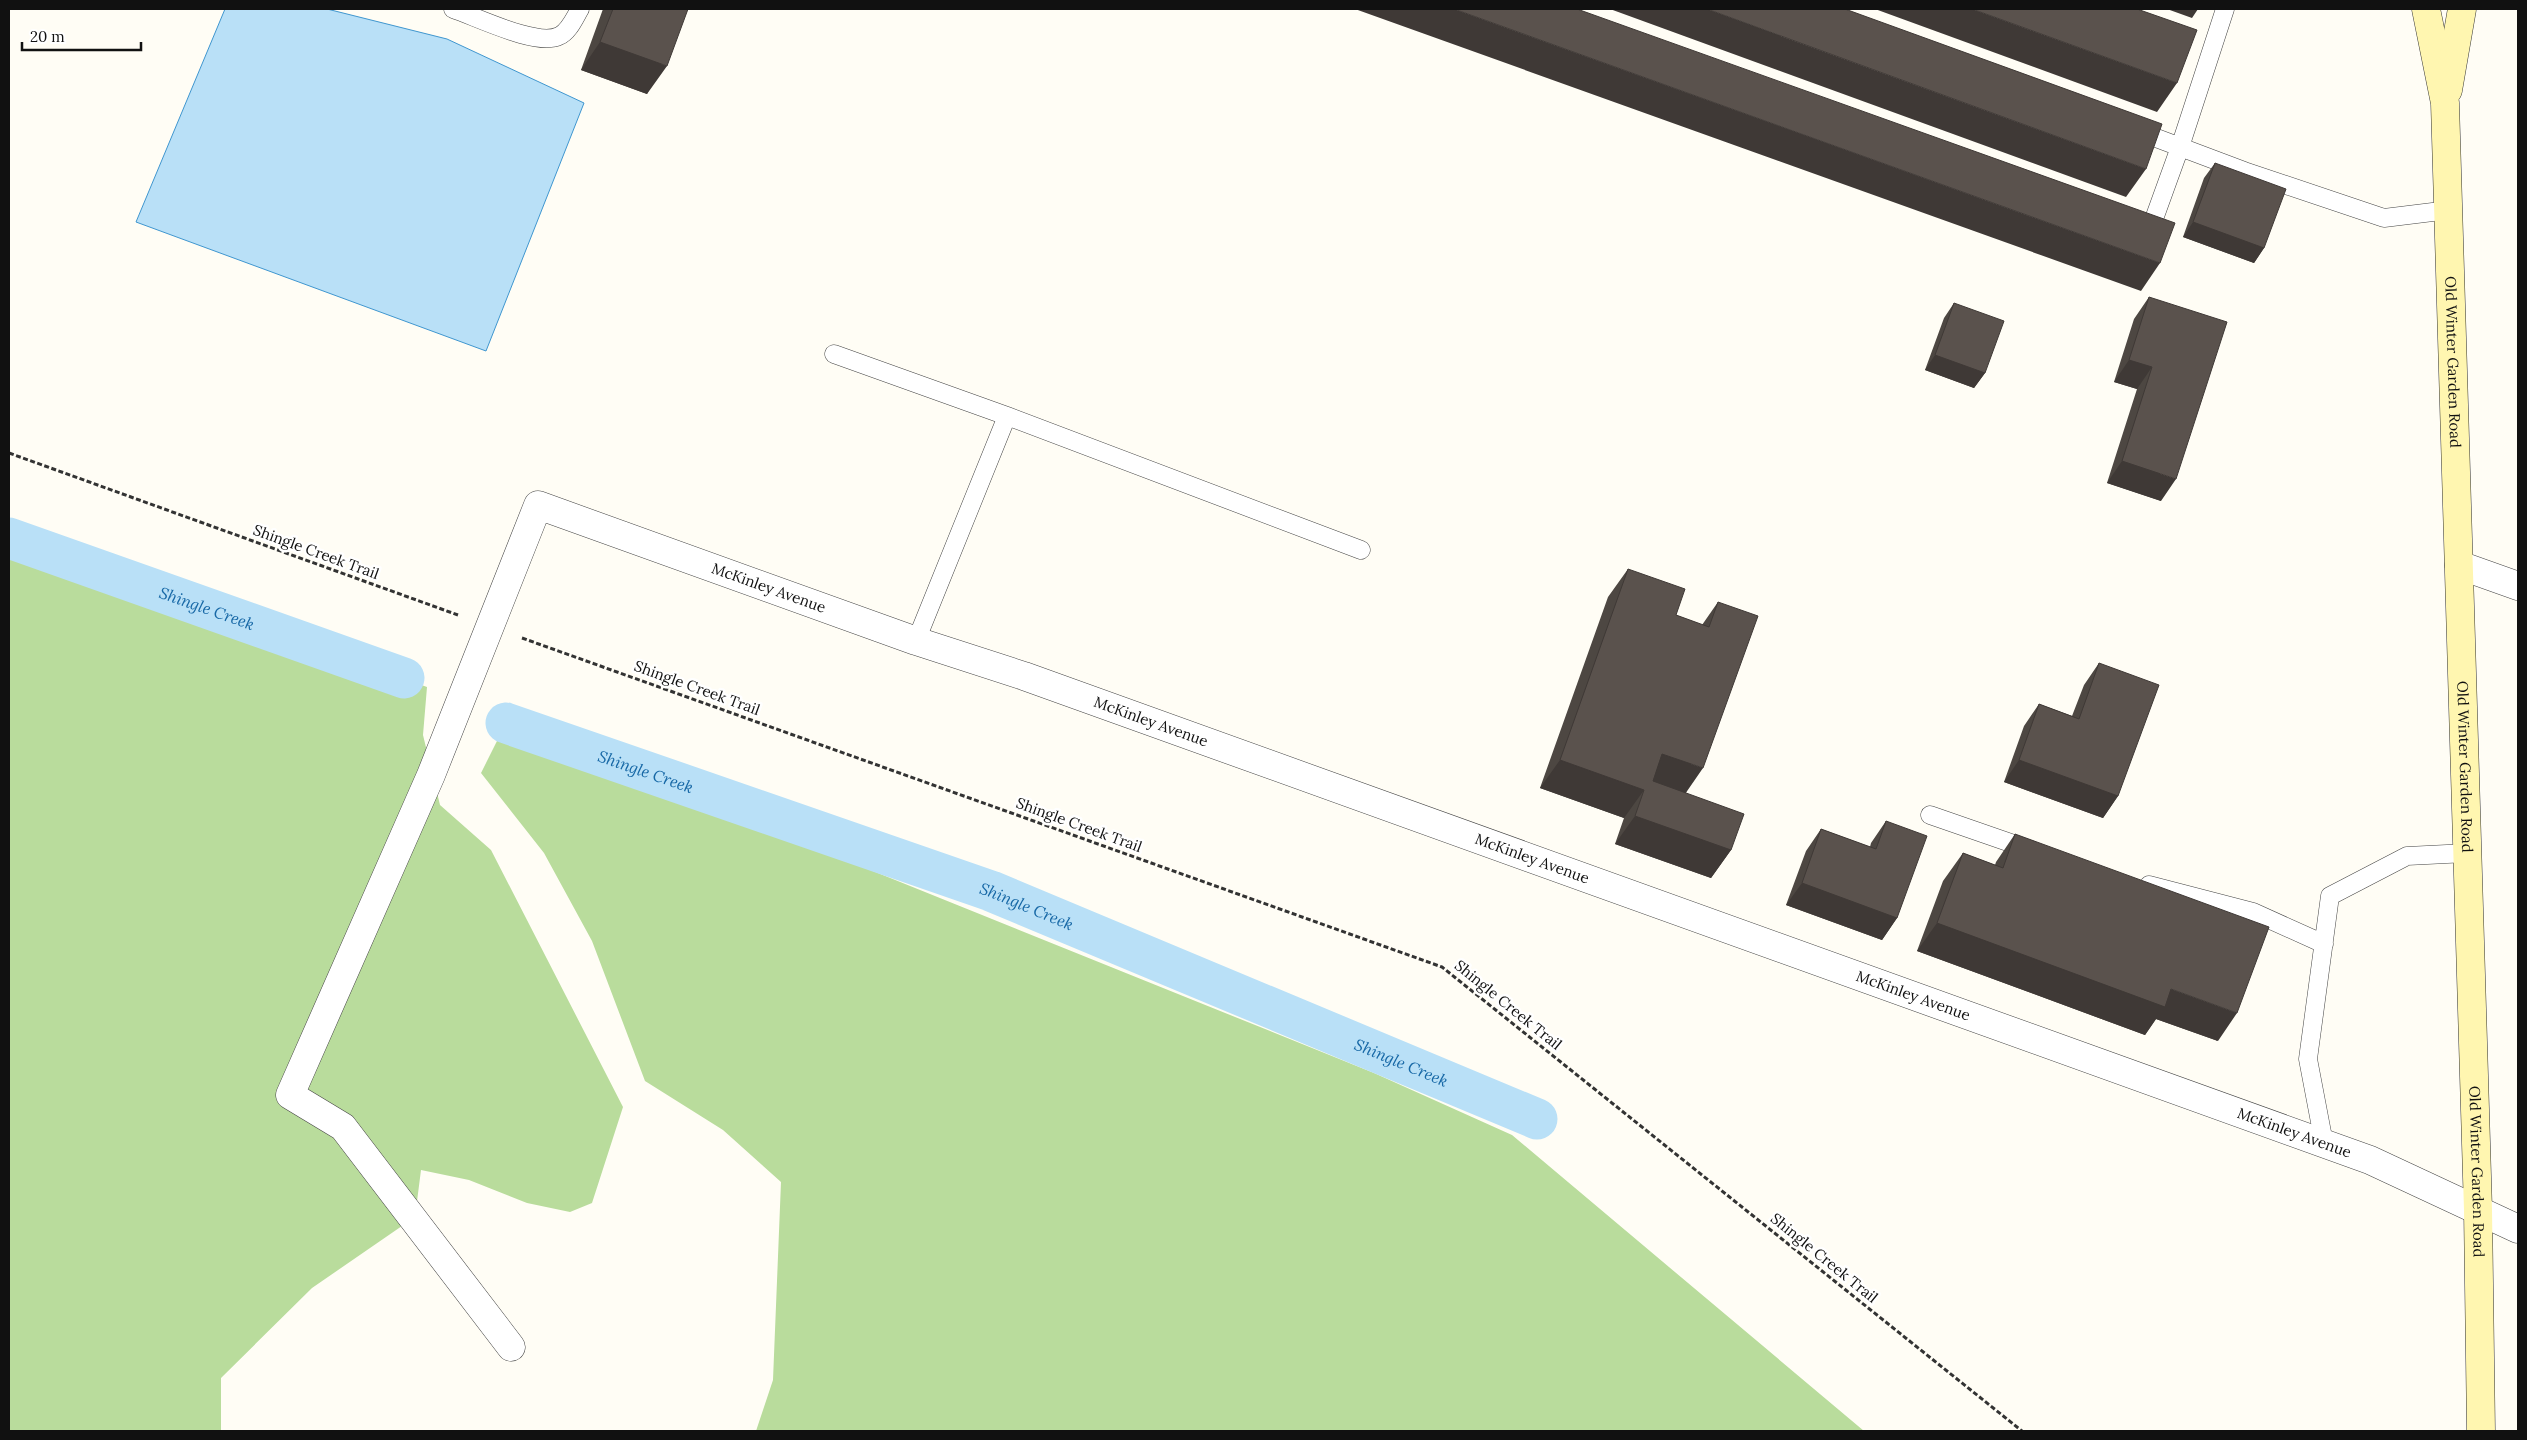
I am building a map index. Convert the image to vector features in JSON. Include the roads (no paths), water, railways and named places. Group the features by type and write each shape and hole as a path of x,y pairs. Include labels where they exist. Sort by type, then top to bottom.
{"main road":[{"name":"Old Winter Garden Road","path":"2426,9 2446,103"},
{"name":"Old Winter Garden Road","path":"2462,9 2446,103 2478,1210 2481,1431"}],"street":[{"name":"McKinley Avenue","path":"511,1347 343,1127 290,1095 431,775 492,627 538,505 916,641 1024,676 2324,1143 2370,1160 2518,1229"},
{"path":"2459,565 2518,586"}],"lane":[{"path":"453,9 532,37 548,40 561,36 580,9"},
{"path":"2122,220 2150,230 2180,147 2225,9"},
{"path":"2116,122 2244,172 2384,218 2448,210"},
{"path":"834,354 1007,416 1361,550"},
{"path":"916,641 1007,416"},
{"path":"1930,815 2048,855"},
{"path":"2324,1143 2308,1059 2330,896 2407,856 2467,853"},
{"path":"2130,880 2253,912 2324,944"}],"water":[{"path":"225,9 327,9 447,39 584,103 486,351 136,222"}],"waterway":[{"name":"Shingle Creek","path":"9,538 404,678"},
{"name":"Shingle Creek","path":"506,723 991,891 1537,1119"}]}
